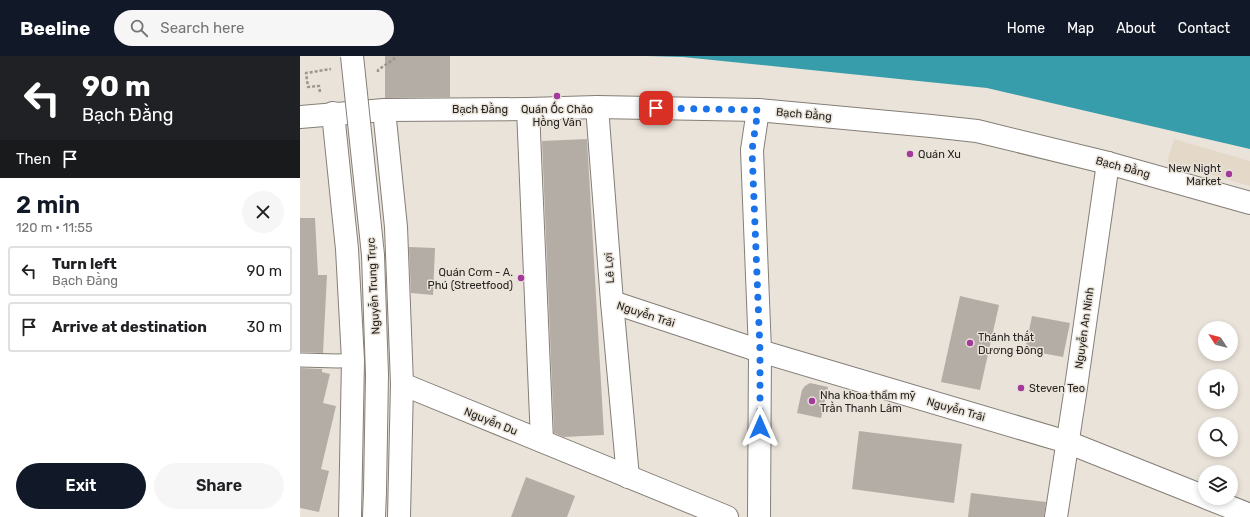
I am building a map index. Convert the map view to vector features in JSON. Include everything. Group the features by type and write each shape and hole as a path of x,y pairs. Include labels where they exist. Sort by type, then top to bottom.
{"street":[{"name":"Nguyễn Trung Trực","path":"344,62 363,150 373,255 377,375 374,517"},
{"name":"Bạch Đằng","path":"300,117 380,110 597,108 758,110 976,131 1108,163 1250,203"},
{"name":"Lê Lợi","path":"597,108 612,302 628,476"},
{"path":"528,109 542,441"},
{"path":"380,110 396,227 402,384 400,517"},
{"path":"758,110 752,150 760,351 759,517"},
{"path":"333,113 347,250 353,360 350,517"},
{"name":"Nguyễn An Ninh","path":"1056,517 1108,163"},
{"name":"Nguyễn Trãi","path":"612,302 760,351 1067,442 1198,495"},
{"name":"Nguyễn Du","path":"402,384 726,517"},
{"name":"Nguyễn Trãi","path":"1223,505 1250,516"}],"lane":[{"path":"300,360 353,360"}],"path":[{"path":"380,110 378,70 394,60 394,56"},
{"path":"319,86 308,87 306,73 344,62"}],"shaded area":[{"name":"New Night Market","path":"1174,139 1250,161 1250,186 1167,162"}],"water":[{"path":"647,56 1250,56 1250,149 987,88 683,57"}],"building":[{"path":"385,56 450,56 450,97 385,98"},
{"path":"587,139 604,435 564,437 554,433 542,141"},
{"path":"300,218 315,218 318,275 327,275 323,353 300,352"},
{"path":"409,247 435,248 433,295 411,293"},
{"name":"Thánh thất Dương Đông","path":"960,296 999,305 980,390 941,382"},
{"path":"1032,316 1070,323 1063,357 1025,350"},
{"path":"300,368 322,369 322,372 330,374 323,403 336,406 321,469 329,471 319,512 300,508"},
{"name":"Nha khoa thẩm mỹ Trần Thanh Lâm","path":"810,383 828,387 821,418 797,413 802,390"},
{"path":"859,431 962,444 954,503 852,489"},
{"path":"526,477 575,496 567,517 511,517"},
{"path":"971,493 1046,502 1044,517 968,517"}],"place":[{"name":"Quán Ốc Chảo Hồng Vân","path":"557,96"},
{"name":"Quán Xu","path":"910,154"},
{"name":"New Night Market","path":"1229,174"},
{"name":"Quán Cơm - A. Phú (Streetfood)","path":"521,278"},
{"name":"Thánh thất Dương Đông","path":"970,343"},
{"name":"Steven Teo","path":"1021,388"},
{"name":"Nha khoa thẩm mỹ Trần Thanh Lâm","path":"812,401"}],"route":[{"path":"656,108 758,110 752,150 760,351 760,427"}]}
